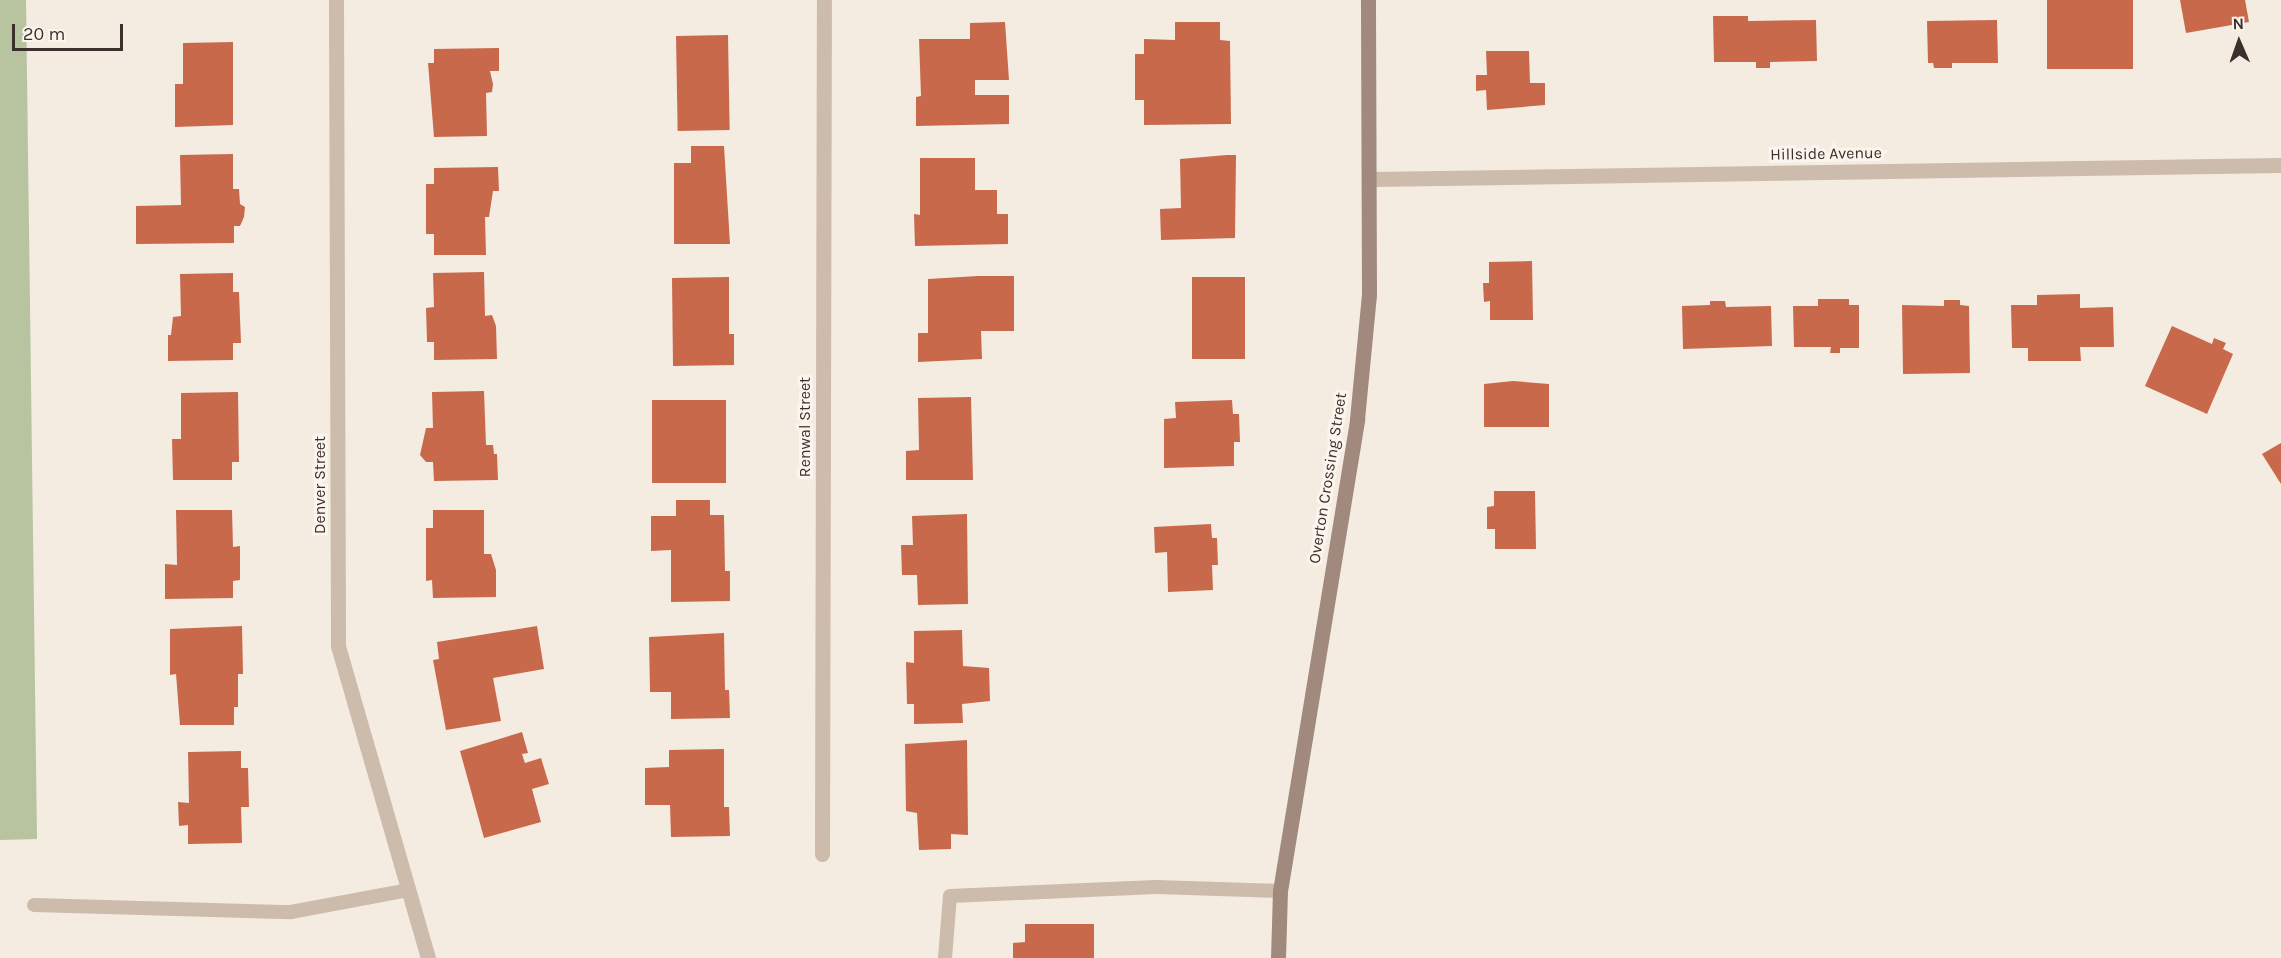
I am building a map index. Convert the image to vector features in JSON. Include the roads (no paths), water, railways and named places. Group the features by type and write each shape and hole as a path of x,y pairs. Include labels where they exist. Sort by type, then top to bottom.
{"street":[{"name":"Denver Street","path":"336,0 338,646 428,958"},
{"name":"Renwal Street","path":"822,854 824,0"},
{"name":"Overton Crossing Street","path":"1278,958 1280,891 1357,419 1369,295 1371,179 1368,0"},
{"name":"Hillside Avenue","path":"1371,179 2281,165"}],"lane":[{"path":"945,958 950,896 1156,887 1280,891"},
{"path":"34,905 282,913 408,890"}]}
